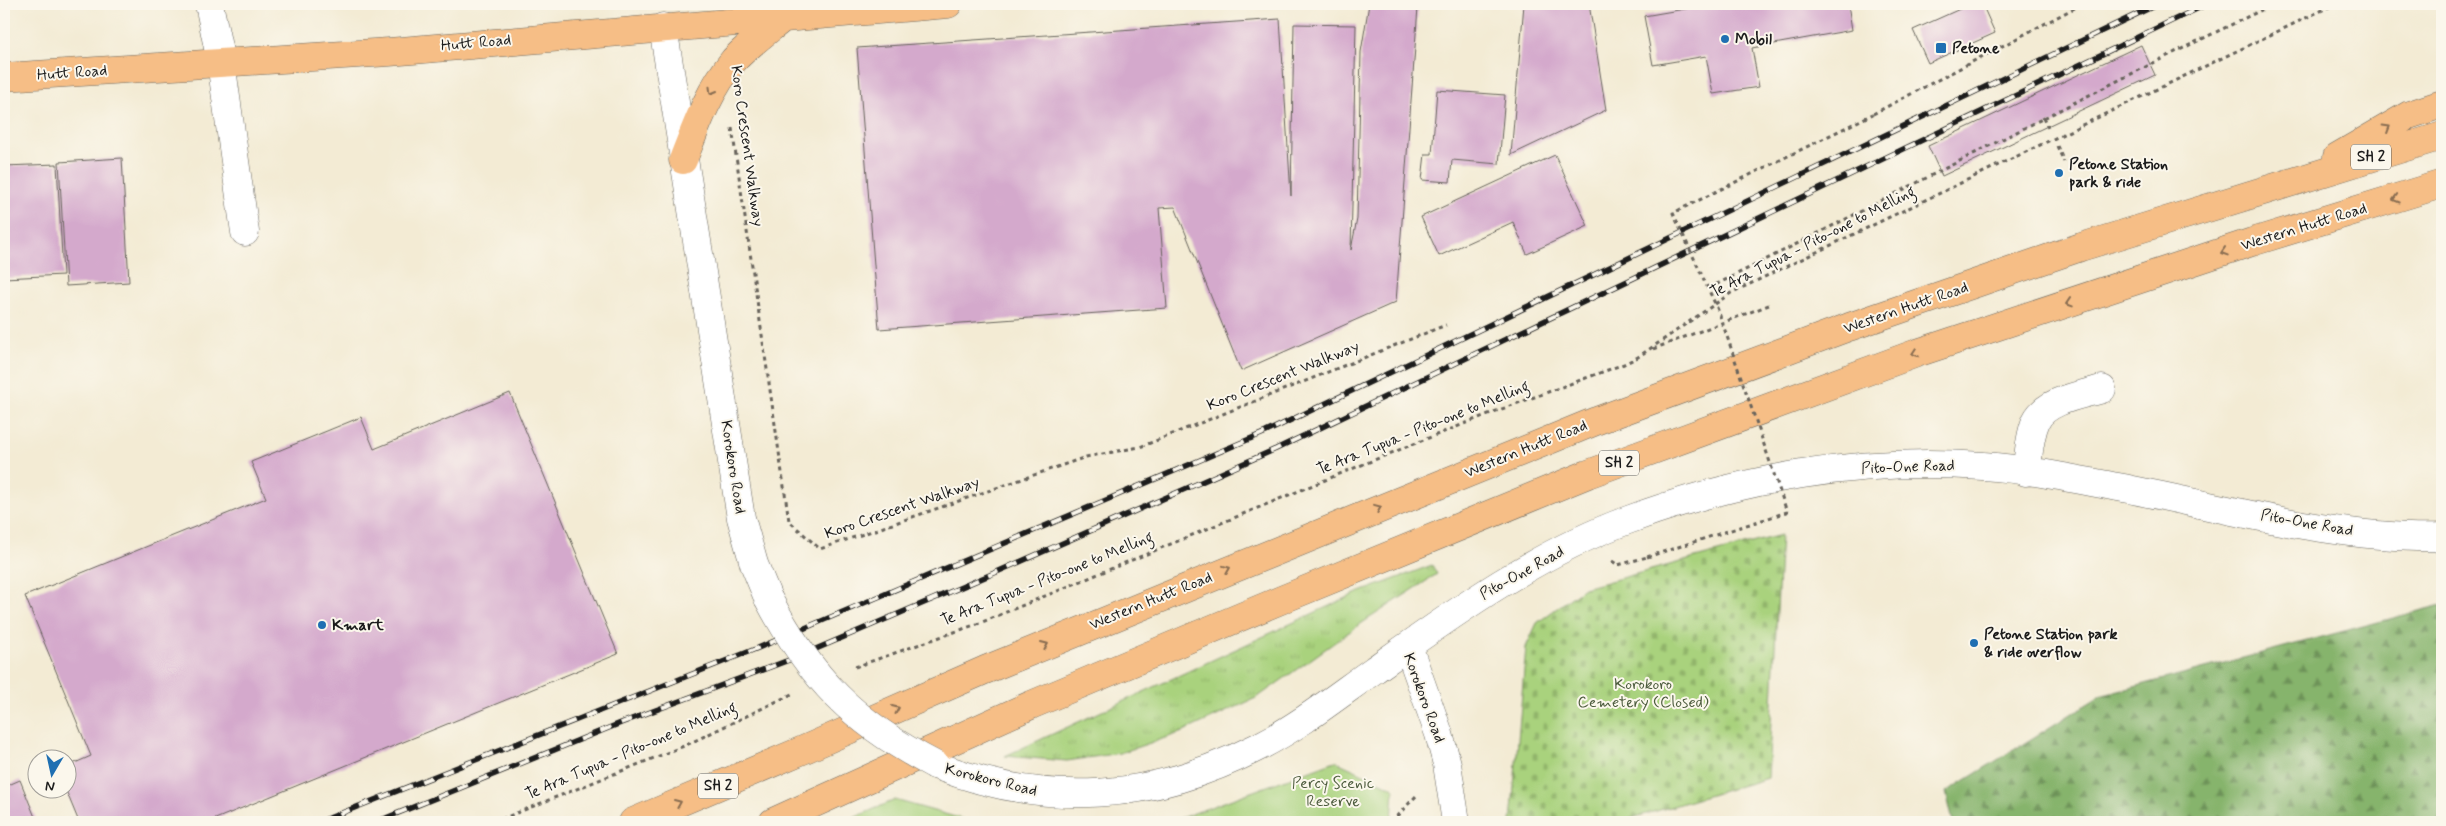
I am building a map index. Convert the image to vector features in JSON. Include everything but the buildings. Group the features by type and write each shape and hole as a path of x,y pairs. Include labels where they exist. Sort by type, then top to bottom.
{"main road":[{"name":"Hutt Road","path":"4,77 389,52 948,4"},
{"path":"683,160 701,111 723,74 736,58 782,19"},
{"path":"2299,179 2409,115 2442,104"},
{"name":"Western Hutt Road","path":"633,822 985,670 1596,420 1840,330 2062,253 2442,136"},
{"name":"Western Hutt Road","path":"773,822 1031,705 1588,474 1917,353 2243,246 2442,184"}],"street":[{"path":"209,4 221,62 245,232"},
{"name":"Korokoro Road","path":"663,27 741,518 754,564 768,598 786,632 824,684 845,704 898,746 962,776 1016,789 1050,794 1096,794 1133,790 1177,780 1216,765 1268,741 1300,722 1408,646 1439,734 1447,764 1456,822"},
{"path":"2026,472 2037,419 2047,409 2063,401 2102,389"},
{"name":"Pito-One Road","path":"1408,646 1489,590 1536,562 1626,521 1699,496 1803,474 1885,466 1984,466 2117,487 2316,526 2400,537 2442,537"}],"path":[{"path":"1647,557 1787,512 1709,288 1673,213 1873,114 2082,4"},
{"path":"1709,288 1910,188 2043,117 2274,4"},
{"name":"Te Ara Tupua - Pito-one to Melling","path":"850,670 980,623 1358,466 1491,413 1624,364 1648,350 1731,293 2335,4"},
{"name":"Koro Crescent Walkway","path":"723,74 789,521 820,549 1086,457 1140,447 1446,325"},
{"path":"2043,117 2049,130"},
{"path":"2057,146 2064,162"},
{"path":"1648,350 1769,306"},
{"name":"Te Ara Tupua - Pito-one to Melling","path":"494,822 684,746 797,691"}],"green space":[{"name":"Korokoro Cemetery (Closed)","path":"1781,535 1768,778 1619,822 1511,822 1526,647 1537,623 1584,588"},
{"path":"1432,565 1437,574 1359,625 1258,697 1180,733 1120,753 1067,761 1005,756 1355,594"},
{"path":"2442,605 2442,822 1953,822 1946,792 2100,696"},
{"name":"Percy Scenic Reserve","path":"1335,761 1394,788 1392,822 1170,822"},
{"path":"895,800 973,822 844,822"}],"railway":[{"path":"319,822 758,648 1266,432 2158,4"},
{"path":"376,822 621,723 797,657 999,571 1276,449 2207,4"}],"place":[{"name":"Mobil","path":"1725,39"},
{"name":"Petone","path":"1941,48"},
{"name":"Petone Station park & ride","path":"2059,173"},
{"name":"Kmart","path":"322,625"},
{"name":"Petone Station park & ride overflow","path":"1974,643"}]}
